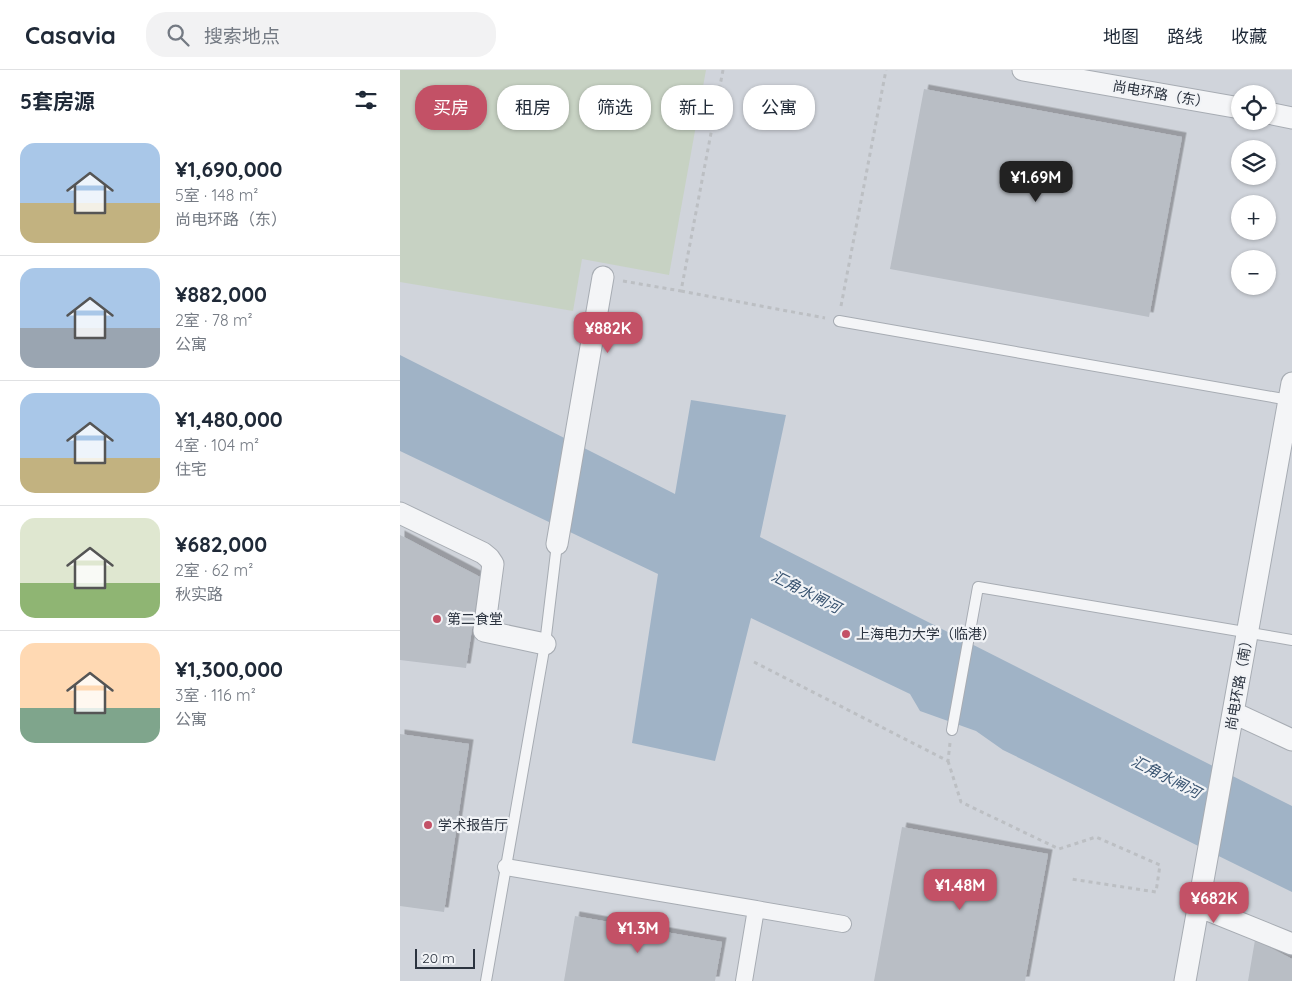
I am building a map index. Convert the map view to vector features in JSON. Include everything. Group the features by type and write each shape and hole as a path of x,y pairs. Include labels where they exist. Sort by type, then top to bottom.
{"street":[{"name":"尚电环路（东）","path":"1023,70 1112,78 1231,106"},
{"path":"1276,115 1292,118"},
{"path":"557,544 603,277"},
{"name":"尚电环路（南）","path":"1185,981 1226,760 1290,391"},
{"path":"400,513 483,553 489,558 493,564 484,630 545,644"},
{"path":"1234,713 1292,740"},
{"path":"506,867 843,924"},
{"path":"1198,906 1292,944"},
{"path":"744,981 756,908"}],"lane":[{"path":"839,321 1290,391"},
{"path":"486,981 545,644 557,544"},
{"path":"952,730 968,633 978,587 1292,640"}],"path":[{"path":"681,291 723,70"},
{"path":"603,277 839,321 886,70"},
{"path":"754,662 948,761"},
{"path":"952,730 948,761 961,802 1059,849 1096,836 1160,865 1156,892 1071,879"}],"shaded area":[{"name":"上海电力大学（临港）","path":"400,70 1292,70 1292,981 400,981"}],"green space":[{"path":"400,70 706,70 703,85 661,85 661,130 695,130 669,275 582,259 573,311 400,282"}],"water":[{"name":"汇角水闸河","path":"400,355 675,494 691,400 786,415 760,537 1292,806 1292,892 1003,750 976,731 920,711 910,694 751,618 715,761 632,743 658,574 400,451"}],"building":[{"path":"924,89 1182,137 1149,317 890,269"},
{"name":"第二食堂","path":"400,535 480,577 466,668 400,660"},
{"name":"学术报告厅","path":"400,734 469,744 444,912 400,906"},
{"path":"902,827 1048,854 1025,981 874,981"},
{"path":"575,916 722,942 715,981 564,981"},
{"path":"1255,940 1292,959 1292,981 1248,981"}],"place":[{"name":"第二食堂","path":"437,619"},
{"name":"上海电力大学（临港）","path":"846,634"},
{"name":"学术报告厅","path":"428,825"}]}
